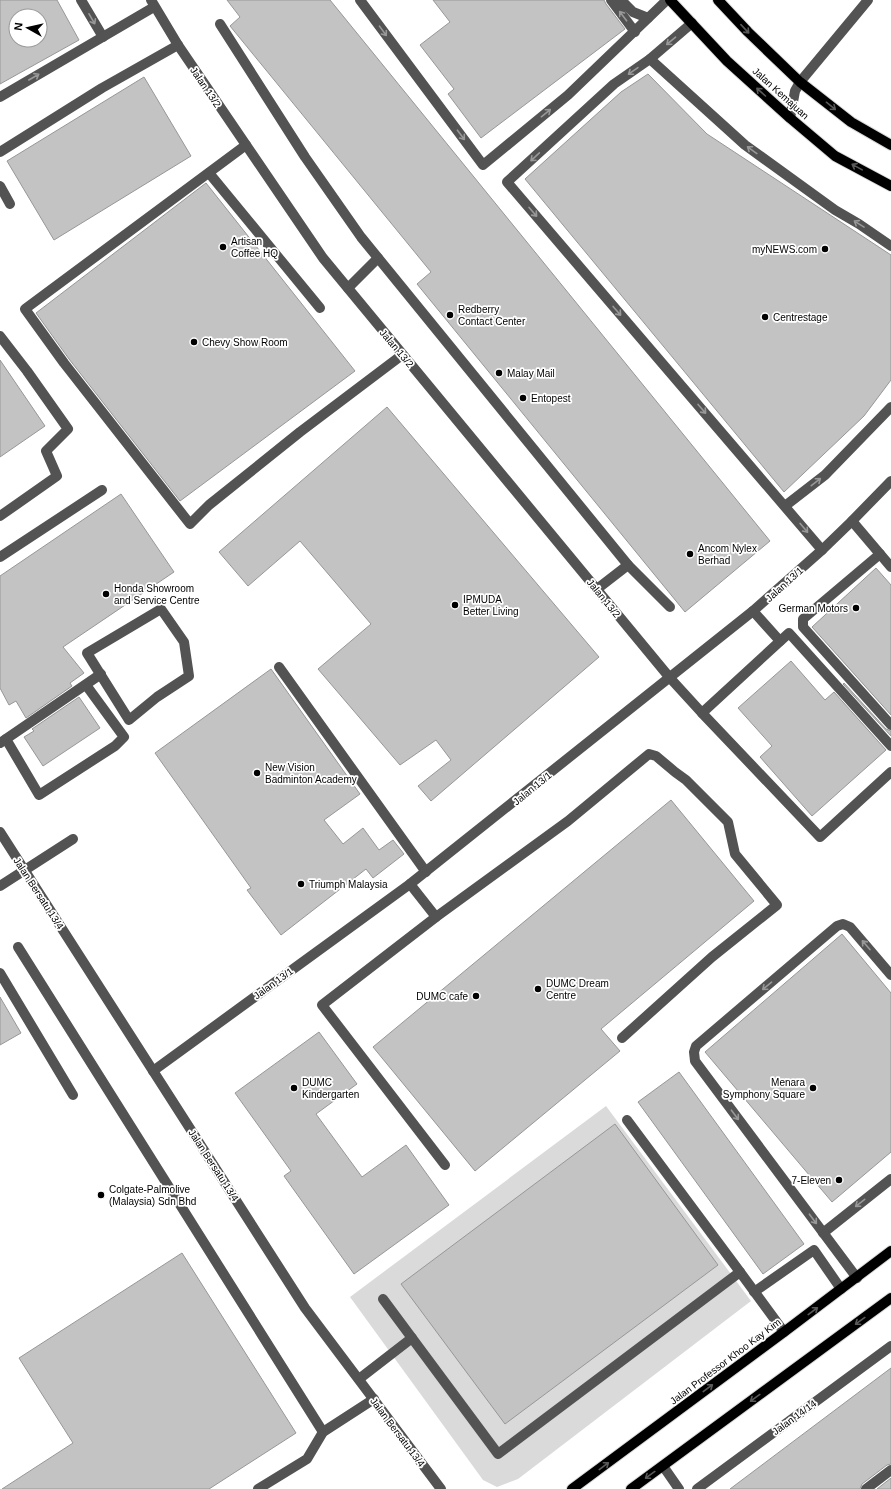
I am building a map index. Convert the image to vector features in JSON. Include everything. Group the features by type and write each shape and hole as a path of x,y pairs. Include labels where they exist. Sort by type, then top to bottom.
{"main road":[{"name":"Jalan Kemajuan","path":"670,0 727,61 835,156 891,186"},
{"path":"718,0 748,32 800,82 851,122 891,145"},
{"name":"Jalan Professor Khoo Kay Kim","path":"572,1489 857,1278 891,1251"},
{"path":"631,1489 891,1298"}],"street":[{"path":"81,0 103,37"},
{"path":"360,0 483,164 568,95 667,0"},
{"path":"611,0 634,32"},
{"path":"621,0 633,12 648,18"},
{"path":"790,118 795,91 800,82 868,0"},
{"path":"0,97 103,37 152,4"},
{"name":"Jalan 13/2","path":"152,4 178,45 323,258 670,678 820,837 891,772"},
{"path":"692,23 650,59 614,84 507,182 786,506 822,550"},
{"path":"220,24 305,157 361,237 628,565 670,607"},
{"path":"0,152 102,88 178,45"},
{"path":"650,59 745,145 835,210 859,224 891,246"},
{"path":"246,145 25,310 64,363 190,524 209,505 300,432 402,355"},
{"path":"209,173 320,308"},
{"path":"0,186 10,204"},
{"path":"348,288 378,258"},
{"path":"0,336 28,371 68,429 46,451 57,476 0,516"},
{"path":"786,506 825,475 891,407"},
{"name":"Jalan 13/1","path":"153,1071 426,872 670,678 753,611 822,550 852,522 891,481"},
{"path":"0,557 102,490"},
{"path":"852,522 891,567"},
{"path":"880,554 803,619 803,628 891,725"},
{"path":"597,589 628,565"},
{"path":"162,609 184,642 189,676 157,697 129,720 101,674 87,653 162,609"},
{"path":"753,611 780,641"},
{"path":"702,713 789,633 891,746"},
{"path":"279,667 426,872"},
{"path":"86,684 124,737 116,746 39,795 3,741 86,684 101,674"},
{"path":"445,1165 322,1005 436,917 568,821 649,754 656,756 686,780 728,822 735,854 777,905 712,957 622,1038"},
{"name":"Jalan Bersatu 13/4","path":"1,838 25,871 305,1308 441,1489"},
{"path":"0,886 73,840"},
{"path":"410,884 436,917"},
{"path":"857,1278 695,1061 694,1052 696,1046 837,926 843,924 850,927 891,975"},
{"path":"18,947 323,1432"},
{"path":"0,973 73,1095"},
{"path":"627,1120 784,1332"},
{"path":"823,1233 891,1179"},
{"path":"754,1292 814,1250 841,1289"},
{"path":"383,1299 498,1454 740,1272"},
{"path":"359,1379 412,1338"},
{"name":"Jalan 14/14","path":"697,1489 891,1346"},
{"path":"258,1489 307,1459 323,1432 374,1399"},
{"path":"663,1466 679,1489"},
{"path":"866,1489 891,1470"}],"shaded area":[{"path":"606,1106 751,1301 518,1479 497,1487 483,1480 350,1297"}],"building":[{"path":"0,0 57,0 79,40 0,84"},
{"path":"227,0 330,0 770,541 685,612 417,284 431,272 230,26 240,17"},
{"path":"433,0 604,0 625,29 481,138 448,94 454,89 420,45 450,22"},
{"name":"Centrestage","path":"648,74 707,134 891,255 891,380 864,416 784,492 525,179 621,92"},
{"path":"144,77 191,156 54,240 7,161"},
{"name":"Chevy Show Room","path":"206,183 355,371 180,501 69,359 36,313"},
{"path":"0,360 45,426 0,457"},
{"name":"IPMUDA Better Living","path":"387,407 599,657 431,801 418,786 451,760 436,740 400,765 318,669 371,624 300,541 248,586 219,552"},
{"path":"121,494 174,572 63,647 84,673 70,683 72,686 26,718 16,701 9,705 0,688 0,576"},
{"path":"876,568 891,585 891,715 812,627"},
{"path":"791,661 825,700 834,692 886,750 812,816 760,757 772,746 738,708"},
{"name":"New Vision Badminton Academy","path":"271,669 360,794 324,820 343,844 363,828 379,850 393,840 404,854 373,878 366,869 281,935 247,890 251,888 155,753"},
{"path":"844,683 886,729 891,731 891,736 843,684"},
{"path":"79,697 100,728 43,766 24,737 34,731 32,729"},
{"path":"671,800 754,901 601,1029 620,1051 475,1171 373,1047"},
{"name":"Menara Symphony Square","path":"842,934 891,993 891,1152 832,1202 705,1052"},
{"path":"0,997 21,1033 0,1045"},
{"path":"319,1032 357,1084 316,1114 362,1177 406,1145 449,1205 354,1274 284,1176 291,1171 235,1093"},
{"path":"679,1072 804,1244 763,1274 638,1102"},
{"path":"615,1124 718,1265 505,1424 401,1284"},
{"path":"182,1253 296,1433 209,1489 2,1489 73,1443 19,1358"},
{"path":"891,1368 891,1464 887,1465 862,1484 860,1489 730,1489"},
{"path":"891,1478 891,1489 877,1489"}],"place":[{"name":"Artisan Coffee HQ","path":"223,247"},
{"name":"myNEWS.com","path":"825,249"},
{"name":"Redberry Contact Center","path":"450,315"},
{"name":"Centrestage","path":"765,317"},
{"name":"Chevy Show Room","path":"194,342"},
{"name":"Malay Mail","path":"499,373"},
{"name":"Entopest","path":"523,398"},
{"name":"Ancom Nylex Berhad","path":"690,554"},
{"name":"Honda Showroom and Service Centre","path":"106,594"},
{"name":"IPMUDA Better Living","path":"455,605"},
{"name":"German Motors","path":"856,608"},
{"name":"New Vision Badminton Academy","path":"257,773"},
{"name":"Triumph Malaysia","path":"301,884"},
{"name":"DUMC Dream Centre","path":"538,989"},
{"name":"DUMC cafe","path":"476,996"},
{"name":"DUMC Kindergarten","path":"294,1088"},
{"name":"Menara Symphony Square","path":"813,1088"},
{"name":"7-Eleven","path":"839,1180"},
{"name":"Colgate-Palmolive (Malaysia) Sdn Bhd","path":"101,1195"}]}
